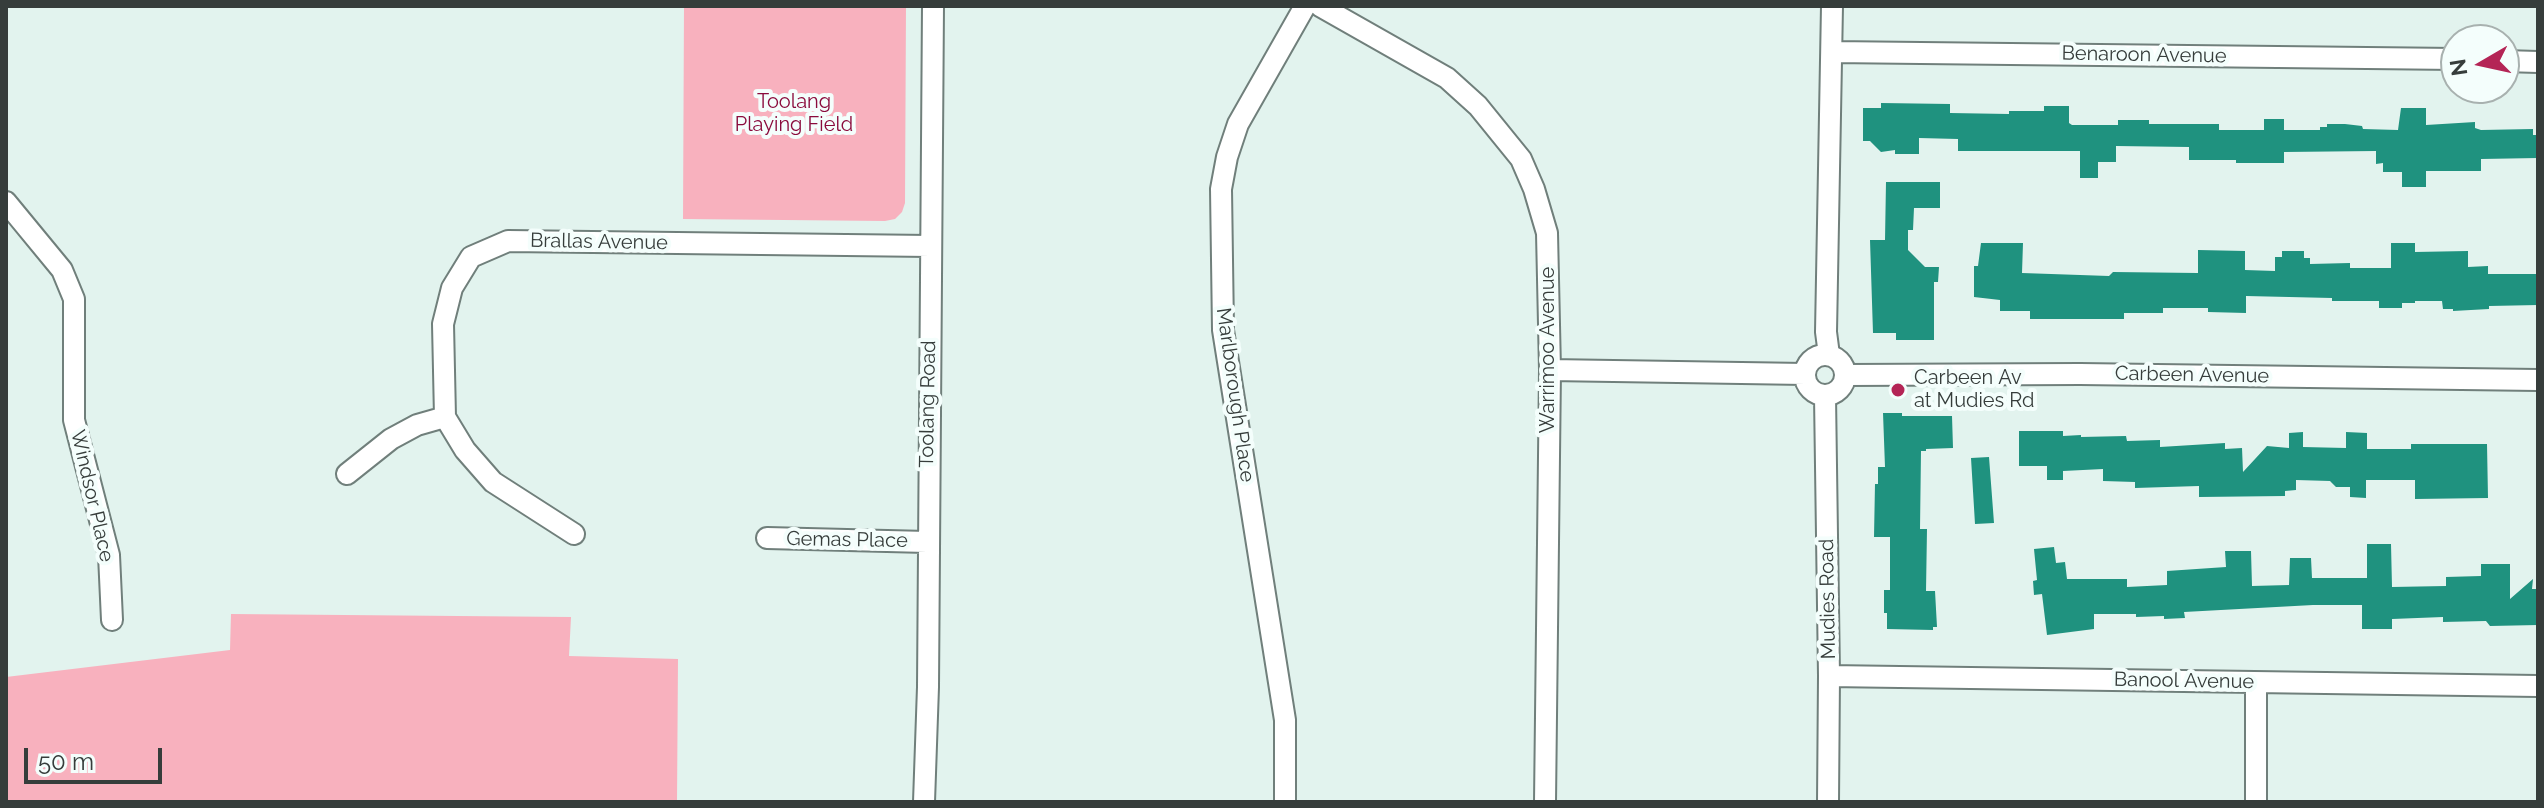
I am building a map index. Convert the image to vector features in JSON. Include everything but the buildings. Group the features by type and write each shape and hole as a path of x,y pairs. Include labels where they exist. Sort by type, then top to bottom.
{"street":[{"name":"Toolang Road","path":"924,802 928,687 933,6"},
{"name":"Marlborough Place","path":"1285,802 1285,720 1223,330 1221,189 1238,124 1305,6"},
{"name":"Warrimoo Avenue","path":"1320,6 1447,78 1478,106 1521,159 1547,233 1550,370 1545,802"},
{"path":"1829,355 1826,332 1832,6"},
{"name":"Benaroon Avenue","path":"1832,52 2440,59"},
{"name":"Windsor Place","path":"6,202 62,270 74,299 74,420 109,555 112,620"},
{"name":"Brallas Avenue","path":"445,417 443,324 452,288 471,257 508,241 930,246"},
{"path":"1829,355 1841,362 1846,375 1837,392 1825,396 1809,388 1805,374 1810,361 1829,355"},
{"path":"1550,370 1805,374"},
{"name":"Carbeen Avenue","path":"1846,375 2080,374 2538,380"},
{"name":"Mudies Road","path":"1825,396 1828,802"},
{"path":"347,474 391,439 417,425 445,417 465,450 493,482 574,534"},
{"name":"Gemas Place","path":"767,538 927,542"},
{"name":"Banool Avenue","path":"1829,676 2538,686"},
{"path":"2256,683 2256,802"}],"green space":[{"name":"Toolang Playing Field","path":"684,6 906,6 905,203 902,212 895,219 885,221 683,219"},
{"path":"231,614 571,617 569,656 678,659 677,802 6,802 6,677 230,650"}],"place":[{"name":"Carbeen Av at Mudies Rd","path":"1898,390"}]}
